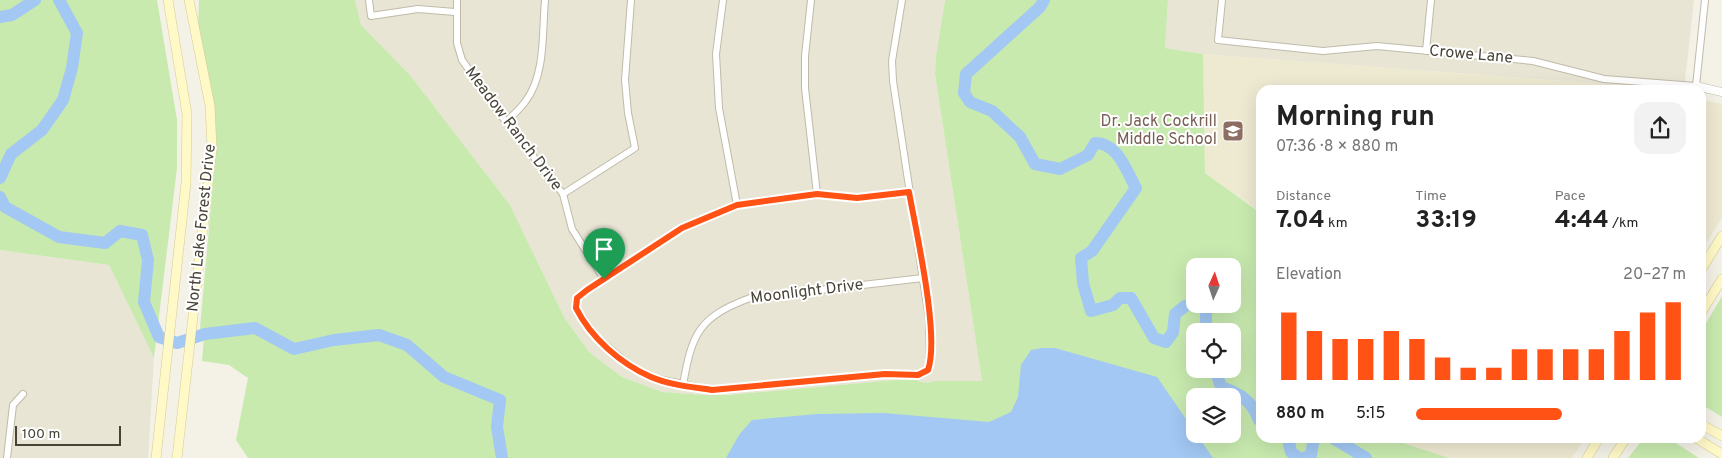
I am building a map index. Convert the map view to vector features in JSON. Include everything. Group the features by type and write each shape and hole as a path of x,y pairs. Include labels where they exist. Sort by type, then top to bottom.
{"main road":[{"name":"North Lake Forest Drive","path":"156,458 186,183 187,114 168,0"},
{"name":"North Lake Forest Drive","path":"177,458 212,148 210,106 189,0"},
{"path":"1706,262 1722,236"},
{"path":"1706,305 1722,279"},
{"path":"1706,427 1722,436"},
{"path":"1587,458 1597,443"},
{"path":"1613,458 1623,443"},
{"path":"1704,443 1722,454"}],"street":[{"path":"369,0 371,16 418,9 456,12"},
{"name":"Meadow Ranch Drive","path":"457,0 456,43 462,60 506,122 563,194 572,229 604,279"},
{"path":"506,122 526,101 536,80 540,60 545,0"},
{"path":"563,194 634,148 625,80 631,0"},
{"path":"723,0 716,54 719,108 737,205"},
{"path":"811,0 805,56 805,88 817,194"},
{"path":"902,0 892,68 909,192 930,319 930,362 928,370 918,375 885,374 712,390 653,378 632,367 597,338 580,317 576,303 577,298 587,290 682,228 737,205 817,194 857,198 909,192"},
{"name":"Crowe Lane","path":"1222,0 1218,40 1323,51 1377,46 1532,61 1604,79 1683,85"},
{"path":"1426,51 1430,0"},
{"path":"1696,85 1705,0"},
{"name":"Crowe Lane","path":"1706,88 1722,92"},
{"name":"Moonlight Drive","path":"683,385 692,346 698,332 711,317 728,306 750,298 923,278"},
{"path":"7,458 12,405 22,394"}],"shaded area":[{"path":"355,0 945,0 935,74 982,381 934,381 926,383 915,380 895,380 738,394 704,395 662,392 622,377 589,352 564,317 510,205 410,75 361,25"},
{"path":"1168,0 1694,0 1685,85 1606,85 1203,54 1165,48"},
{"name":"Dr. Jack Cockrill Middle School","path":"1203,54 1606,85 1256,85 1256,210 1205,173"},
{"path":"1706,101 1722,104 1722,218 1706,243"},
{"path":"0,250 109,265 154,358 148,458 0,458"},
{"path":"1403,443 1582,443 1572,458 1449,458"}],"green space":[{"path":"0,0 157,0 177,120 177,168 154,358 109,265 0,250"},
{"path":"199,0 355,0 361,25 410,75 510,205 564,317 589,352 622,377 662,392 727,395 895,380 915,380 926,383 934,381 982,381 935,74 945,0 1168,0 1165,48 1203,54 1205,173 1256,211 1256,443 1403,443 1449,458 248,458 236,440 248,378 229,365 202,361 204,337 199,339 215,161 198,26"},
{"path":"1722,296 1722,417 1706,407 1706,323"},
{"path":"1640,443 1676,443 1699,458 1628,458"}],"water":[{"path":"1055,348 1157,377 1186,419 1186,443 1203,443 1213,458 726,458 739,435 752,420 817,414 884,413 989,422 1011,412 1018,397 1021,365 1031,350"}],"waterway":[{"path":"0,17 12,15 35,0"},
{"path":"0,178 11,154 42,130 63,100 72,68 77,33 59,0"},
{"path":"1044,0 1040,7 966,74 964,93 970,102 992,111 1020,137 1035,164 1060,169 1088,155 1095,143 1103,144 1110,148 1125,166 1136,188 1092,251 1081,258 1083,283 1091,311 1113,305 1120,298 1131,298 1154,338 1166,342 1173,332 1175,314 1186,306"},
{"path":"0,197 5,207 59,237 105,243 120,231 142,235 148,260 144,302 159,337 177,343 205,334 255,328 294,349 334,340 379,335 407,345 444,377 500,400 497,427 502,458"},
{"path":"1206,313 1206,323"},
{"path":"1218,378 1221,387 1234,392 1244,399 1256,413"},
{"path":"1290,443 1291,452 1299,458"},
{"path":"1304,458 1311,455 1313,443"},
{"path":"1341,443 1366,458"}],"place":[{"name":"Dr. Jack Cockrill Middle School","path":"1233,131"}],"route":[{"path":"909,192 930,319 930,362 928,370 918,375 885,374 712,390 653,378 632,367 616,355 597,338 580,317 576,308 577,298 604,279 682,228 737,205 817,194 857,198 909,192"}]}
